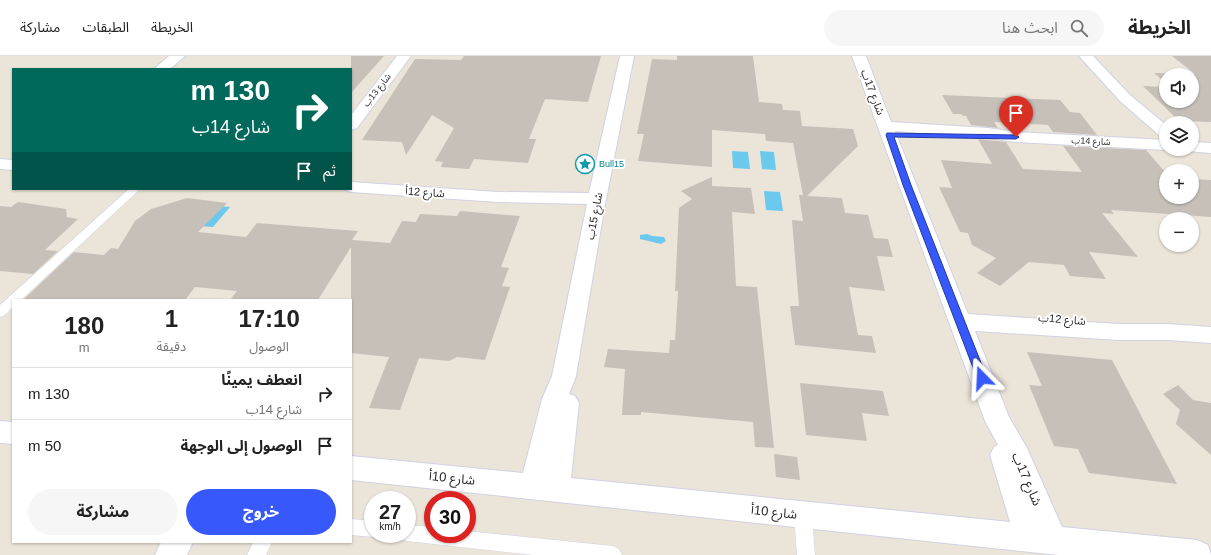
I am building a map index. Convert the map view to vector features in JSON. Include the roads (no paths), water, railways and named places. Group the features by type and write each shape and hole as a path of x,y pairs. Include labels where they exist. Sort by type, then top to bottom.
{"street":[{"path":"162,68 178,56"},
{"name":"شارع 13ب","path":"352,124 404,56"},
{"name":"شارع 15ب","path":"545,487 566,400 564,376 596,204 627,56"},
{"name":"شارع 17ب","path":"860,56 998,421 1014,448 1041,538"},
{"path":"1086,56 1125,98 1159,127"},
{"path":"1125,98 1132,109 1159,138"},
{"name":"شارع 14ب","path":"888,131 1159,145"},
{"path":"1199,147 1211,148"},
{"path":"0,164 12,165"},
{"name":"شارع 12أ","path":"352,187 498,197 519,202 596,204"},
{"name":"شارع 12ب","path":"958,316 1132,332 1168,332 1211,335"},
{"name":"شارع 10أ","path":"352,468 1041,538 1169,554 1198,555"},
{"path":"170,555 177,543"}],"lane":[{"path":"14,299 134,190"},
{"path":"0,312 12,301"},
{"path":"803,515 806,555"},
{"path":"352,527 364,528"},
{"path":"416,534 613,555"},
{"path":"256,555 262,543"}],"water":[{"path":"732,151 748,152 750,169 733,168"},
{"path":"760,151 774,152 776,170 762,169"},
{"path":"764,191 780,192 783,211 766,210"},
{"path":"217,206 230,207 213,227 199,226"},
{"path":"647,234 664,237 666,241 661,244 640,239 640,235"}],"place":[{"name":"Bull15","path":"585,164"}]}
